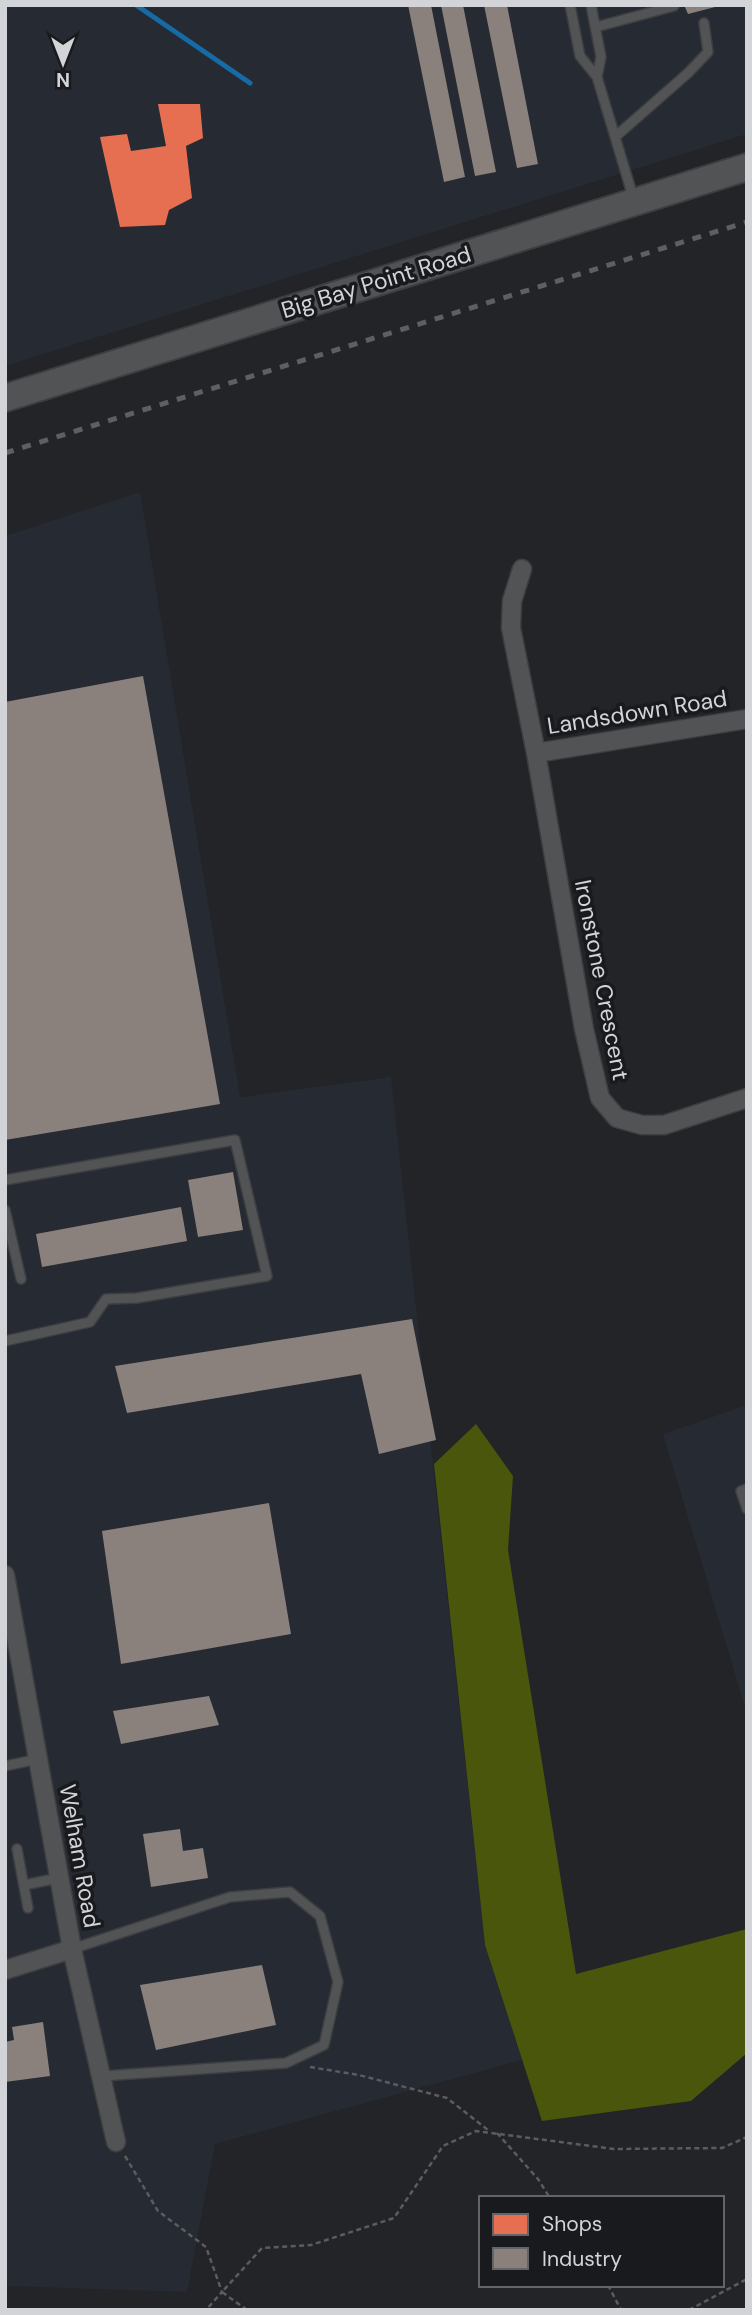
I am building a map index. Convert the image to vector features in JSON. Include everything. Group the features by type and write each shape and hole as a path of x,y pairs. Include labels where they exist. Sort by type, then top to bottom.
{"street":[{"name":"Big Bay Point Road","path":"5,398 747,167"},
{"name":"Ironstone Crescent","path":"522,569 512,601 511,628 536,753 584,1029 600,1098 617,1118 642,1125 664,1125 747,1098"},
{"name":"Landsdown Road","path":"536,753 747,719"},
{"name":"Welham Road","path":"5,1576 72,1949 116,2143"},
{"path":"5,1970 72,1949"}],"lane":[{"path":"570,5 580,56 597,77 634,202"},
{"path":"591,5 601,57 597,77"},
{"path":"596,27 674,6"},
{"path":"615,137 708,52 704,23"},
{"path":"5,1180 235,1140 267,1276 137,1298 106,1299 90,1322 5,1341"},
{"path":"5,1210 21,1279"},
{"path":"747,1489 741,1491 747,1509"},
{"path":"5,1766 38,1759"},
{"path":"18,1849 28,1908"},
{"path":"24,1885 60,1878"},
{"path":"72,1949 230,1896 290,1892 320,1916 338,1982 324,2045 286,2063 103,2077"}],"path":[{"path":"286,2063 359,2075 447,2098 491,2132"},
{"path":"206,2310 262,2248 311,2245 394,2218 443,2146 476,2131 614,2149 722,2148 747,2137"},
{"path":"498,2133 538,2179 549,2196"},
{"path":"116,2143 158,2211 206,2247 222,2292 247,2310"},
{"path":"689,2310 747,2279"},
{"path":"609,2287 621,2310"}],"shaded area":[{"path":"5,5 747,5 747,134 5,366"},
{"path":"140,492 240,1097 391,1077 485,1945 522,2060 215,2144 187,2292 5,2286 5,536"},
{"path":"747,1405 747,1714 663,1434"}],"green space":[{"path":"476,1424 513,1476 508,1550 576,1974 747,1929 747,2053 691,2101 542,2121 485,1945 434,1464"}],"building: Shops":[{"path":"158,104 200,104 203,138 186,146 192,198 169,210 165,225 120,227 100,137 127,134 131,151 166,146"}],"building: Industry":[{"path":"408,5 431,5 465,177 444,182"},
{"path":"441,5 463,5 496,172 475,176"},
{"path":"484,5 507,5 538,164 517,168"},
{"path":"684,5 719,5 719,6 688,14"},
{"path":"143,676 220,1104 5,1140 5,702"},
{"path":"233,1172 243,1230 198,1237 188,1180"},
{"path":"181,1207 187,1241 42,1267 36,1234"},
{"path":"412,1319 436,1440 379,1454 361,1374 127,1413 115,1366"},
{"path":"269,1503 291,1634 121,1664 102,1531"},
{"path":"209,1696 219,1725 121,1744 113,1711"},
{"path":"180,1829 183,1851 203,1848 208,1878 151,1887 143,1834"},
{"path":"262,1965 276,2025 156,2050 140,1985"},
{"path":"43,2022 50,2076 5,2082 5,2042 14,2040 12,2027"}],"waterway":[{"path":"136,5 250,83"}],"railway":[{"path":"5,453 747,222"}]}
